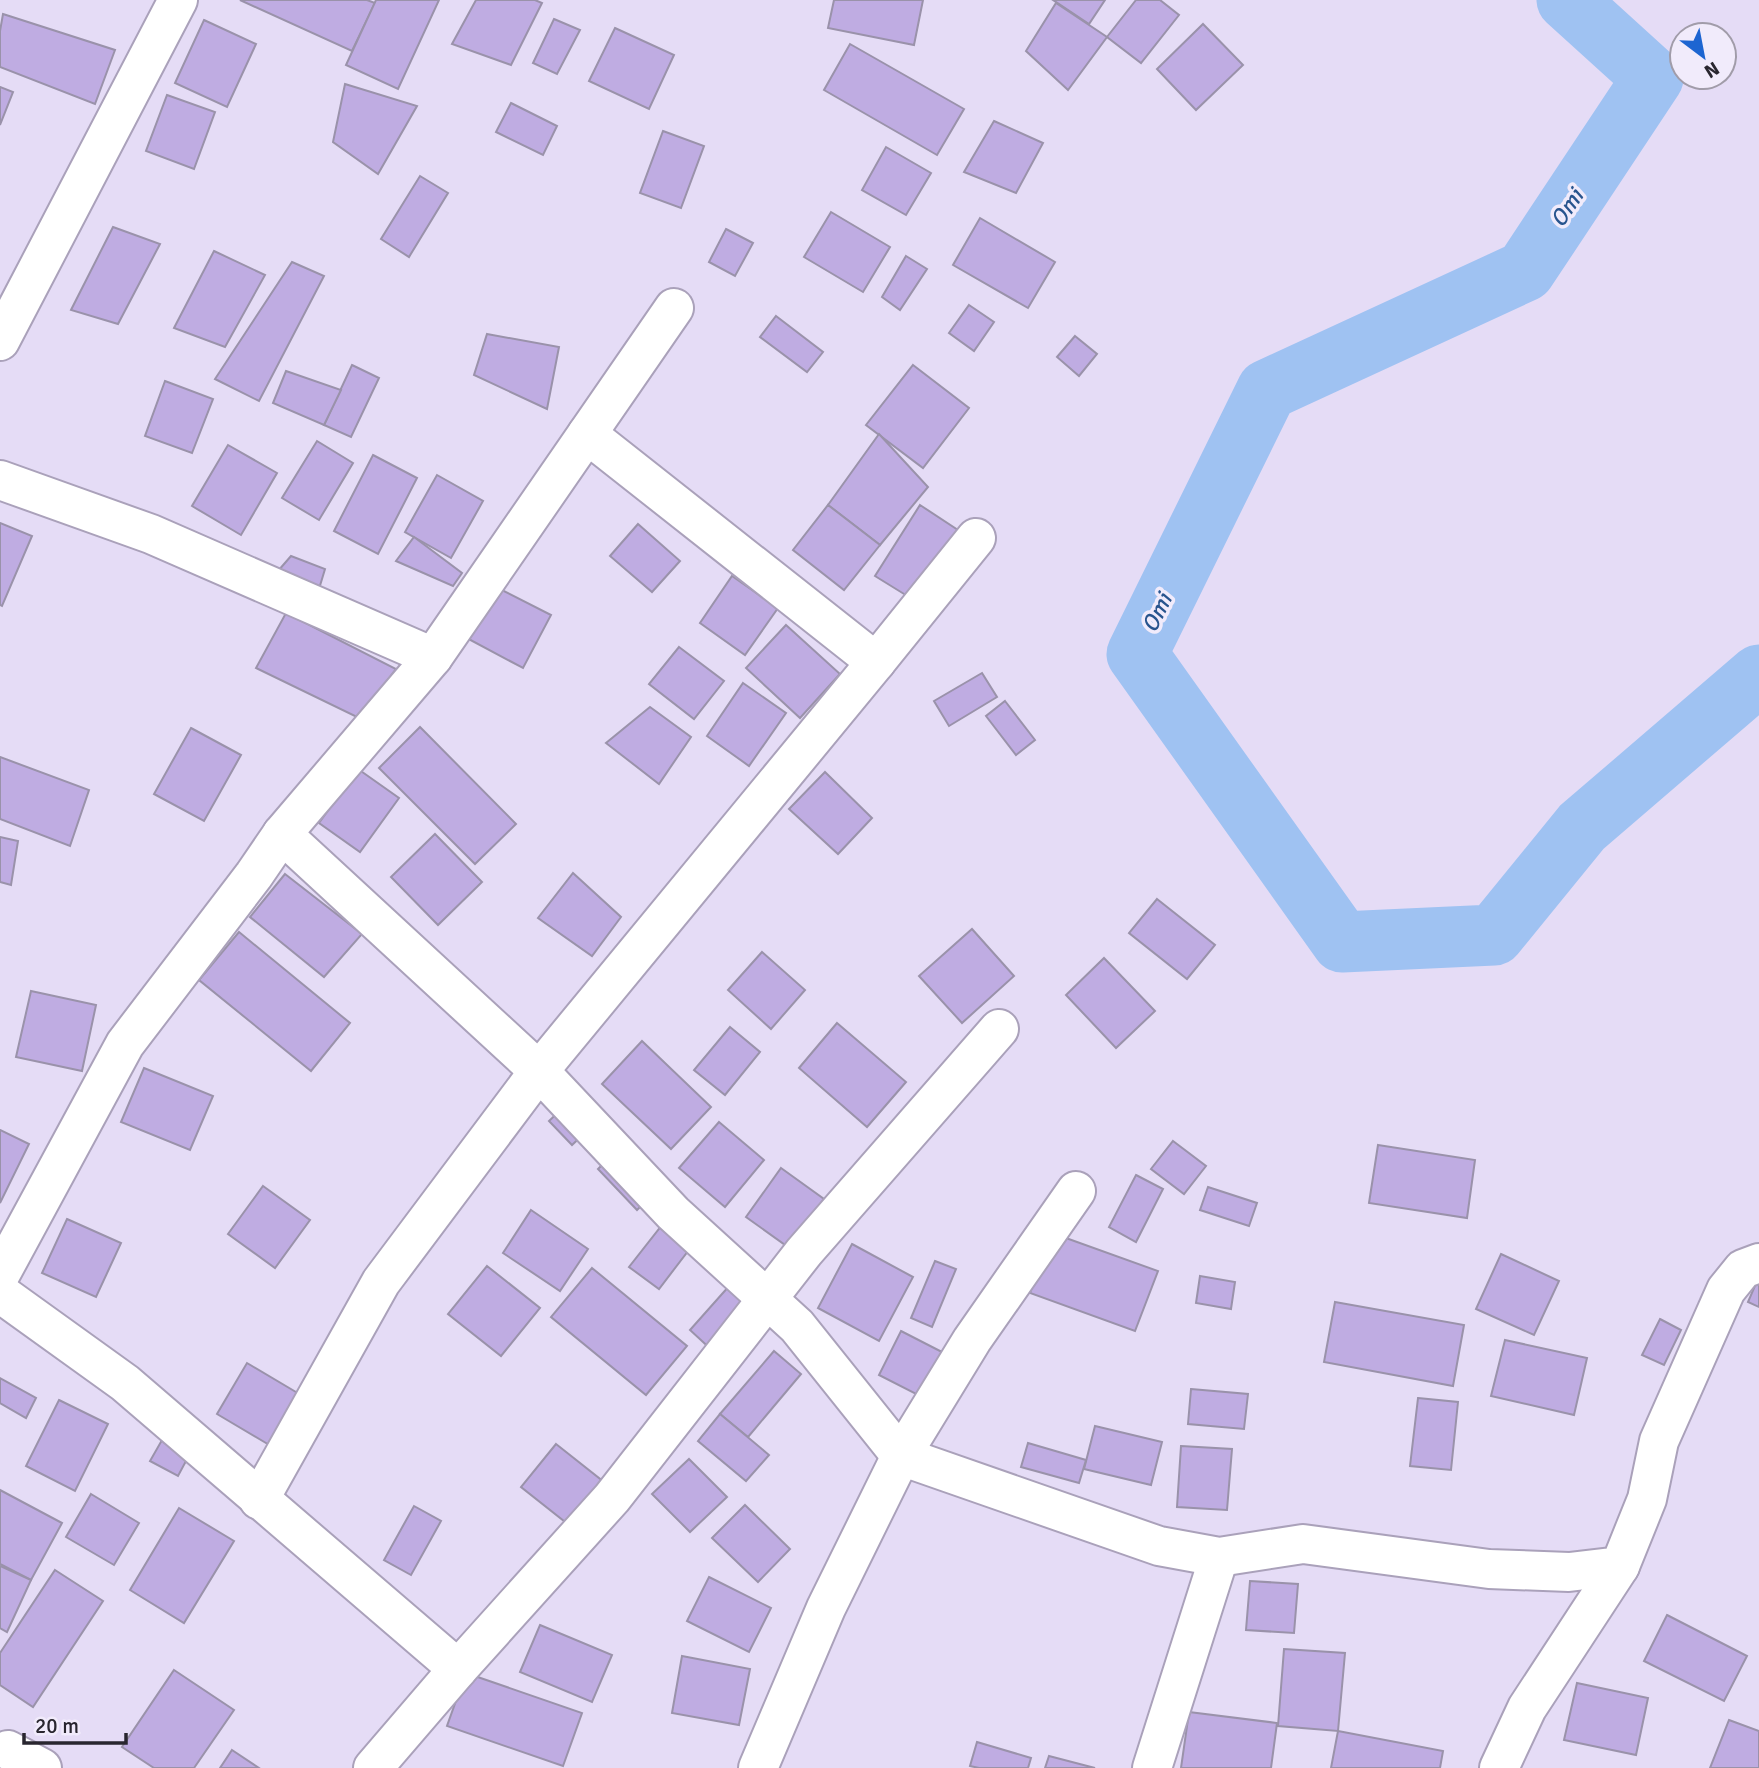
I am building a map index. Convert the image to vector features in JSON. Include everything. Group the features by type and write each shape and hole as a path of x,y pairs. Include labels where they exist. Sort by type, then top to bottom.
{"street":[{"path":"0,341 178,0"},
{"path":"0,1275 125,1044 254,875 282,834 433,657 674,308"},
{"path":"587,434 876,662"},
{"path":"0,480 151,534 433,657"},
{"path":"259,1500 381,1282 539,1071 976,538"},
{"path":"282,834 539,1071 673,1213 797,1325 901,1456 1159,1546 1219,1557 1303,1544 1489,1569 1569,1572 1620,1566"},
{"path":"373,1768 612,1498 767,1298 999,1029"},
{"path":"758,1768 826,1608 901,1456 972,1339 1076,1191"},
{"path":"1499,1768 1527,1708 1620,1566 1647,1499 1659,1441 1726,1290 1743,1269 1759,1263"},
{"path":"0,1293 125,1383 458,1669"},
{"path":"1152,1768 1219,1557"},
{"path":"8,1749 41,1768"}],"building":[{"path":"240,0 367,0 375,3 352,51"},
{"path":"376,0 439,0 398,89 346,65"},
{"path":"476,0 535,0 542,3 511,65 452,44"},
{"path":"834,0 923,0 914,45 828,28"},
{"path":"1053,0 1105,0 1089,24"},
{"path":"1136,0 1160,0 1179,15 1141,63 1107,37"},
{"path":"1056,3 1107,37 1068,90 1026,51"},
{"path":"3,14 115,50 95,104 0,67"},
{"path":"554,19 580,30 557,74 533,63"},
{"path":"204,20 256,44 227,107 175,83"},
{"path":"1203,24 1243,65 1196,110 1157,69"},
{"path":"615,28 674,55 649,109 589,81"},
{"path":"850,44 964,109 937,155 824,90"},
{"path":"345,84 417,106 378,174 333,142"},
{"path":"0,87 13,92 0,125"},
{"path":"167,95 215,112 194,169 146,151"},
{"path":"511,103 557,126 543,155 496,132"},
{"path":"994,121 1043,143 1016,193 964,172"},
{"path":"663,131 704,146 681,208 640,193"},
{"path":"886,147 931,173 906,215 862,190"},
{"path":"420,176 448,193 409,257 381,239"},
{"path":"831,212 890,247 863,292 804,257"},
{"path":"980,218 1055,262 1028,308 953,265"},
{"path":"113,227 160,244 118,324 71,310"},
{"path":"726,229 753,243 735,276 709,262"},
{"path":"214,251 265,275 225,347 174,328"},
{"path":"906,256 927,269 900,310 882,297"},
{"path":"292,262 324,276 259,401 215,379"},
{"path":"969,305 994,322 974,351 949,333"},
{"path":"776,316 823,352 807,372 760,337"},
{"path":"487,334 559,347 547,409 474,375"},
{"path":"1075,336 1097,354 1079,376 1057,357"},
{"path":"352,365 379,378 351,437 324,425"},
{"path":"913,365 969,408 923,468 866,425"},
{"path":"286,371 341,390 324,425 273,403"},
{"path":"165,381 213,399 192,453 145,436"},
{"path":"879,434 928,487 880,545 828,505"},
{"path":"317,441 353,463 319,520 282,498"},
{"path":"228,445 277,473 241,535 192,506"},
{"path":"373,455 417,478 378,554 334,531"},
{"path":"437,475 483,501 451,558 405,532"},
{"path":"828,505 880,545 844,590 793,550"},
{"path":"920,505 961,532 917,602 875,576"},
{"path":"0,523 32,536 2,606 0,605"},
{"path":"638,524 680,561 652,592 610,556"},
{"path":"414,537 462,573 453,586 396,561"},
{"path":"291,556 325,569 319,589 278,571"},
{"path":"732,576 778,608 745,655 700,623"},
{"path":"490,584 551,615 523,668 463,636"},
{"path":"286,613 396,669 359,718 256,668"},
{"path":"786,625 840,674 800,718 746,668"},
{"path":"679,647 724,681 694,719 649,684"},
{"path":"982,673 997,697 949,726 934,701"},
{"path":"743,683 786,713 749,766 707,736"},
{"path":"1005,701 1035,740 1016,755 986,716"},
{"path":"650,707 691,737 659,784 606,743"},
{"path":"420,727 516,824 475,864 379,768"},
{"path":"191,728 241,755 204,821 154,794"},
{"path":"0,757 89,790 70,846 0,819"},
{"path":"358,769 399,798 360,852 319,823"},
{"path":"825,772 872,818 838,854 789,809"},
{"path":"435,834 482,882 438,925 391,877"},
{"path":"0,837 18,841 11,885 0,882"},
{"path":"573,873 621,917 592,956 538,918"},
{"path":"285,874 362,934 324,977 250,917"},
{"path":"1157,899 1215,945 1187,979 1129,933"},
{"path":"972,929 1014,976 962,1023 919,976"},
{"path":"239,932 350,1023 311,1071 199,980"},
{"path":"762,952 805,990 771,1029 728,990"},
{"path":"1104,958 1155,1011 1116,1048 1066,995"},
{"path":"31,991 96,1005 82,1071 16,1057"},
{"path":"837,1023 906,1082 867,1127 799,1068"},
{"path":"730,1027 760,1052 725,1095 694,1070"},
{"path":"642,1041 711,1107 671,1149 602,1084"},
{"path":"144,1068 213,1096 190,1150 121,1122"},
{"path":"567,1104 590,1128 572,1145 549,1121"},
{"path":"719,1122 764,1160 725,1207 679,1168"},
{"path":"0,1130 29,1144 0,1203"},
{"path":"1173,1141 1206,1166 1184,1194 1151,1169"},
{"path":"1378,1145 1475,1160 1467,1218 1369,1203"},
{"path":"613,1154 652,1195 637,1210 598,1169"},
{"path":"781,1168 824,1199 788,1247 746,1217"},
{"path":"1136,1175 1163,1189 1136,1242 1109,1227"},
{"path":"263,1186 310,1220 275,1268 228,1234"},
{"path":"1208,1187 1257,1203 1249,1226 1200,1210"},
{"path":"531,1210 588,1249 560,1291 503,1253"},
{"path":"67,1219 121,1243 96,1297 42,1273"},
{"path":"666,1220 695,1242 659,1289 629,1267"},
{"path":"1052,1233 1158,1271 1135,1331 1030,1293"},
{"path":"852,1244 913,1277 879,1341 818,1308"},
{"path":"1501,1254 1559,1281 1534,1335 1476,1309"},
{"path":"935,1261 956,1269 932,1327 911,1318"},
{"path":"487,1266 540,1308 501,1356 448,1314"},
{"path":"592,1268 687,1346 646,1395 551,1317"},
{"path":"1200,1276 1235,1282 1231,1309 1196,1303"},
{"path":"1757,1281 1759,1282 1759,1307 1748,1302"},
{"path":"730,1285 755,1309 715,1353 690,1330"},
{"path":"1335,1302 1464,1325 1453,1386 1324,1362"},
{"path":"1660,1319 1681,1330 1664,1365 1642,1355"},
{"path":"901,1331 942,1352 920,1396 879,1375"},
{"path":"1505,1340 1587,1358 1574,1415 1491,1396"},
{"path":"774,1351 801,1374 748,1437 720,1414"},
{"path":"247,1363 301,1395 271,1446 217,1414"},
{"path":"0,1378 36,1398 26,1418 0,1403"},
{"path":"1191,1389 1248,1394 1244,1429 1188,1424"},
{"path":"1418,1398 1458,1402 1451,1470 1410,1466"},
{"path":"59,1400 108,1424 75,1491 26,1466"},
{"path":"720,1414 769,1455 746,1481 698,1441"},
{"path":"1095,1426 1162,1442 1151,1485 1084,1469"},
{"path":"166,1433 193,1448 178,1476 150,1461"},
{"path":"1028,1443 1086,1460 1079,1483 1021,1467"},
{"path":"556,1444 609,1486 574,1529 521,1487"},
{"path":"1181,1446 1232,1449 1227,1510 1177,1507"},
{"path":"689,1459 727,1497 690,1532 652,1494"},
{"path":"0,1490 62,1523 31,1580 0,1564"},
{"path":"91,1494 139,1523 114,1565 66,1537"},
{"path":"745,1505 790,1549 758,1582 712,1538"},
{"path":"414,1506 441,1521 411,1575 384,1560"},
{"path":"179,1508 234,1541 184,1623 130,1590"},
{"path":"0,1566 31,1580 7,1632 0,1628"},
{"path":"55,1570 103,1601 33,1707 0,1685 0,1653"},
{"path":"709,1577 771,1608 749,1652 687,1621"},
{"path":"1250,1581 1298,1584 1294,1633 1246,1630"},
{"path":"1667,1615 1747,1656 1724,1701 1644,1661"},
{"path":"540,1625 612,1655 592,1702 520,1672"},
{"path":"1284,1649 1345,1653 1338,1731 1278,1726"},
{"path":"682,1656 750,1669 739,1725 672,1713"},
{"path":"174,1670 234,1710 194,1768 154,1768 122,1747"},
{"path":"466,1673 582,1713 563,1766 447,1726"},
{"path":"1577,1683 1648,1698 1636,1755 1564,1740"},
{"path":"1189,1712 1277,1723 1271,1768 1181,1768"},
{"path":"1729,1720 1759,1731 1759,1768 1710,1768"},
{"path":"1338,1731 1443,1751 1440,1768 1331,1768"},
{"path":"977,1742 1031,1758 1028,1768 970,1766"},
{"path":"232,1750 259,1768 220,1768"},
{"path":"1049,1756 1095,1768 1045,1768"}],"waterway":[{"name":"Omi","path":"1567,0 1653,78 1525,271 1267,390 1137,654 1342,942 1494,935 1582,827 1759,675"}]}
